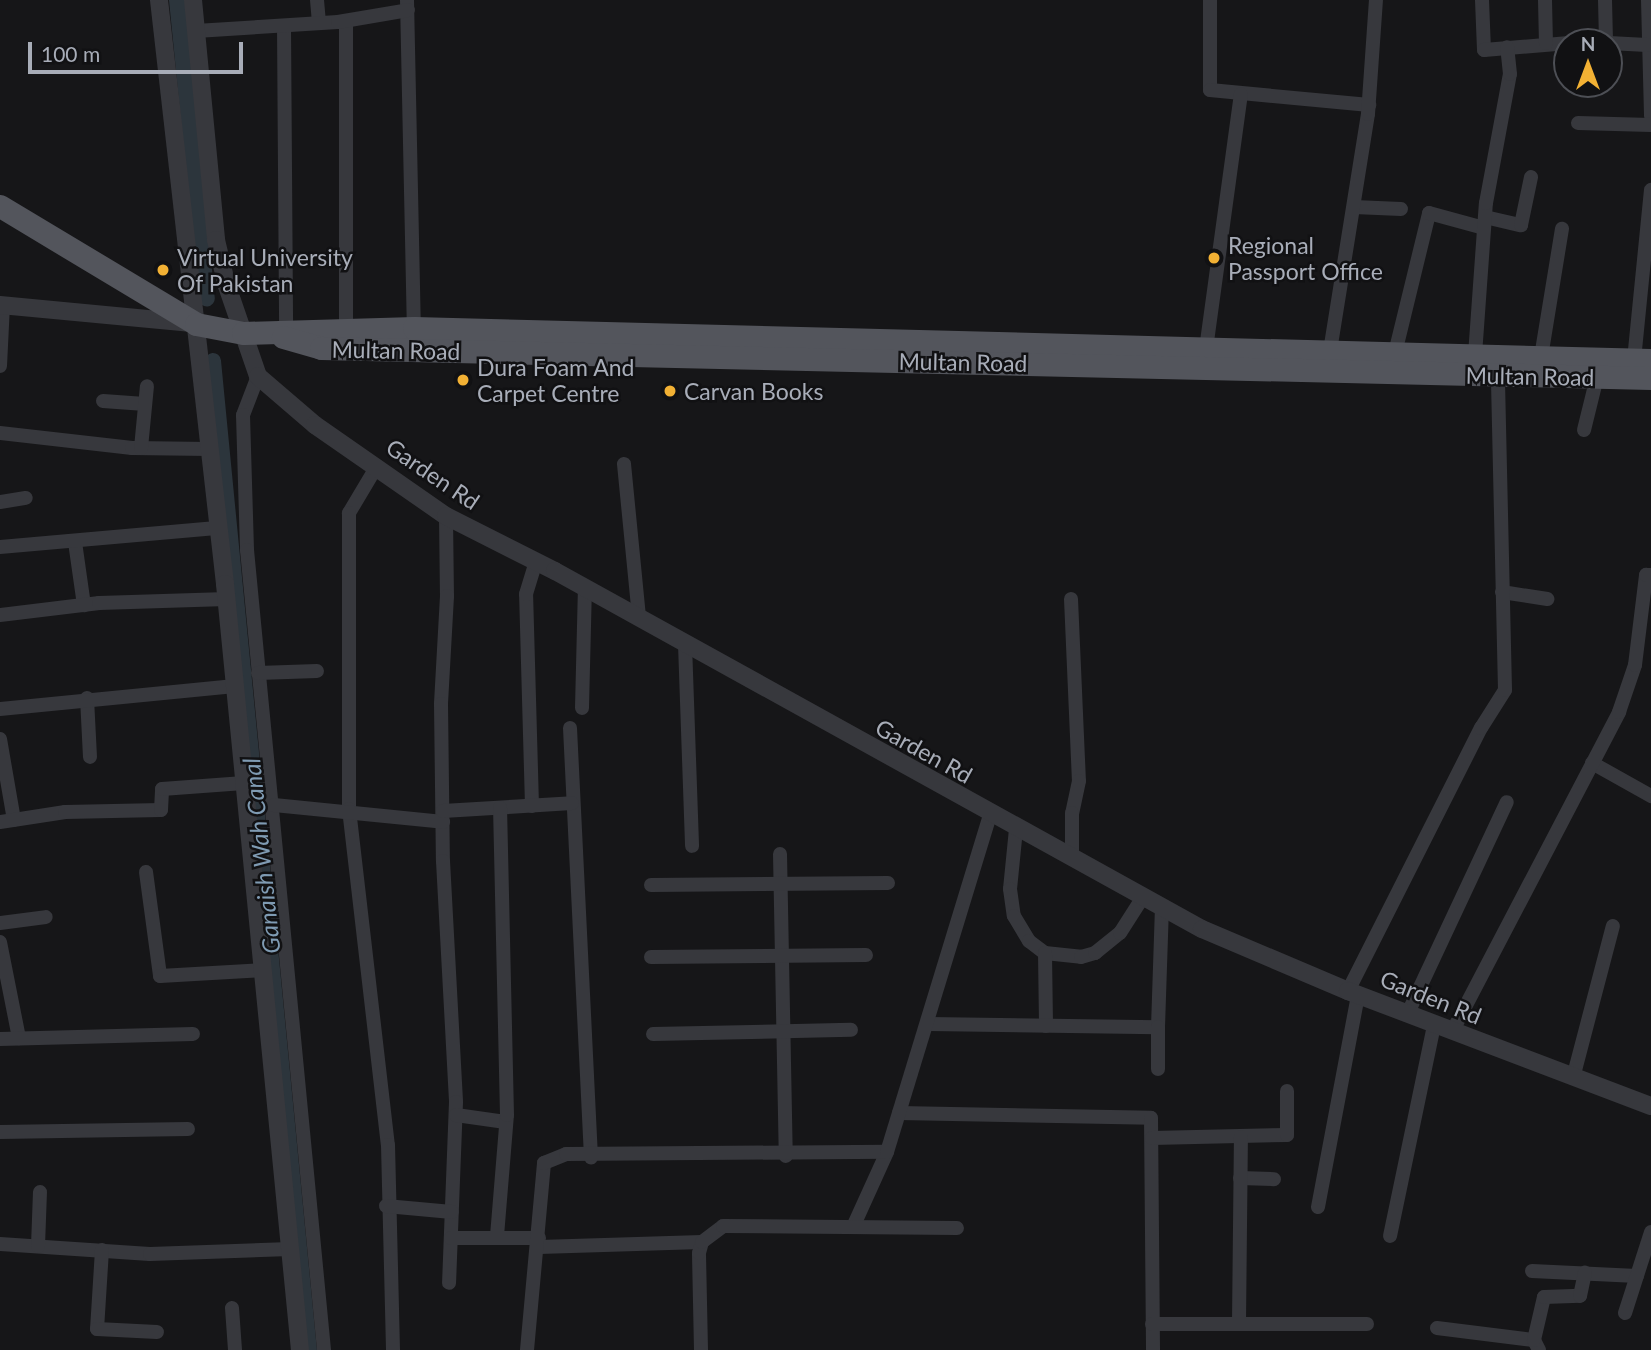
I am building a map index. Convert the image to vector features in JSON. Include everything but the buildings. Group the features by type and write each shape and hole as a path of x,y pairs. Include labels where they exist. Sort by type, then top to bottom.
{"main road":[{"name":"Multan Road","path":"0,206 196,324 243,333 281,334 346,328 414,328 1642,360"},
{"name":"Multan Road","path":"281,334 321,348 1651,378"}],"street":[{"path":"159,0 227,599 300,1350"},
{"path":"193,0 216,240 258,376 243,415 242,461 258,673 274,805 324,1350"},
{"path":"317,0 319,23"},
{"path":"1210,0 1210,90 1369,105"},
{"path":"1330,351 1369,105 1376,0"},
{"path":"1482,0 1484,50 1553,43"},
{"path":"1545,0 1546,43"},
{"path":"1605,0 1607,28"},
{"path":"1648,0 1647,45 1651,116"},
{"path":"196,32 346,20 408,5 414,328"},
{"path":"346,20 346,328"},
{"path":"281,334 285,26"},
{"path":"1623,44 1647,45"},
{"path":"1475,355 1485,223 1510,74 1507,47"},
{"path":"1206,349 1241,94"},
{"path":"1578,123 1651,125"},
{"path":"1395,353 1429,213 1485,223 1521,225 1531,177"},
{"path":"1642,360 1651,190"},
{"path":"1354,207 1401,209"},
{"path":"1541,357 1562,229"},
{"path":"0,366 1,305 196,324"},
{"path":"1318,1207 1353,993 1481,727 1505,690 1498,375"},
{"name":"Garden Rd","path":"258,376 315,425 446,516 585,587 989,815 1143,897 1353,993 1434,1026 1651,1106"},
{"path":"1584,430 1597,377"},
{"path":"141,448 148,386"},
{"path":"103,401 145,404"},
{"path":"0,433 141,448 209,449"},
{"path":"624,464 639,617"},
{"path":"377,466 349,513 349,809 388,1145 386,1206 393,1350"},
{"path":"0,502 26,498"},
{"path":"446,516 443,817 456,1115 449,1283"},
{"path":"0,547 219,528"},
{"path":"75,542 84,605"},
{"path":"532,806 526,594 536,561"},
{"path":"1452,1032 1619,712 1635,665 1646,575 1651,575"},
{"path":"582,708 585,587"},
{"path":"1502,592 1546,599"},
{"path":"0,615 84,605 227,599"},
{"path":"1071,599 1079,781 1072,813 1072,859"},
{"path":"685,644 692,846"},
{"path":"258,673 317,671"},
{"path":"0,709 87,698 235,686"},
{"path":"87,698 90,757"},
{"path":"570,728 591,1157"},
{"path":"0,739 7,821 65,812 161,810 162,789 244,783"},
{"path":"1592,764 1651,796"},
{"path":"1408,1015 1507,802"},
{"path":"274,805 443,817 500,808 572,803"},
{"path":"497,1236 506,1122 500,808"},
{"path":"853,1227 887,1152 929,1024 989,815"},
{"path":"1016,829 1010,889 1014,916 1029,941 1045,953 1081,957 1095,953 1120,933 1143,897"},
{"path":"780,854 786,1156"},
{"path":"146,872 160,975 263,970"},
{"path":"651,885 888,883"},
{"path":"1158,1069 1162,906"},
{"path":"0,923 46,917"},
{"path":"1573,1078 1613,926"},
{"path":"0,942 19,1038"},
{"path":"1045,953 1046,1026"},
{"path":"651,957 866,955"},
{"path":"929,1024 1158,1027"},
{"path":"1390,1236 1434,1026"},
{"path":"653,1034 851,1030"},
{"path":"0,1039 193,1034"},
{"path":"1152,1138 1287,1135 1287,1091"},
{"path":"899,1113 1151,1118 1153,1350"},
{"path":"456,1115 506,1122"},
{"path":"0,1132 188,1129"},
{"path":"1238,1322 1241,1137"},
{"path":"527,1350 539,1242 544,1163 566,1154 591,1157 786,1156 887,1152"},
{"path":"1240,1178 1274,1179"},
{"path":"38,1246 40,1192"},
{"path":"386,1206 452,1212"},
{"path":"451,1238 497,1236 539,1242 702,1242 723,1226 957,1227"},
{"path":"1625,1313 1651,1232"},
{"path":"701,1350 702,1242"},
{"path":"0,1244 149,1254 290,1249"},
{"path":"102,1250 97,1329 157,1332"},
{"path":"1532,1271 1637,1276"},
{"path":"1437,1328 1516,1344 1537,1345 1545,1297 1580,1296 1585,1273"},
{"path":"232,1308 235,1350"},
{"path":"1152,1324 1367,1324"}],"waterway":[{"name":"Ganaish Wah Canal","path":"177,0 207,298"},
{"name":"Ganaish Wah Canal","path":"213,361 309,1350"}],"place":[{"name":"Regional Passport Office","path":"1214,258"},
{"name":"Virtual University Of Pakistan","path":"163,270"},
{"name":"Dura Foam And Carpet Centre","path":"463,380"},
{"name":"Carvan Books","path":"670,391"}]}
